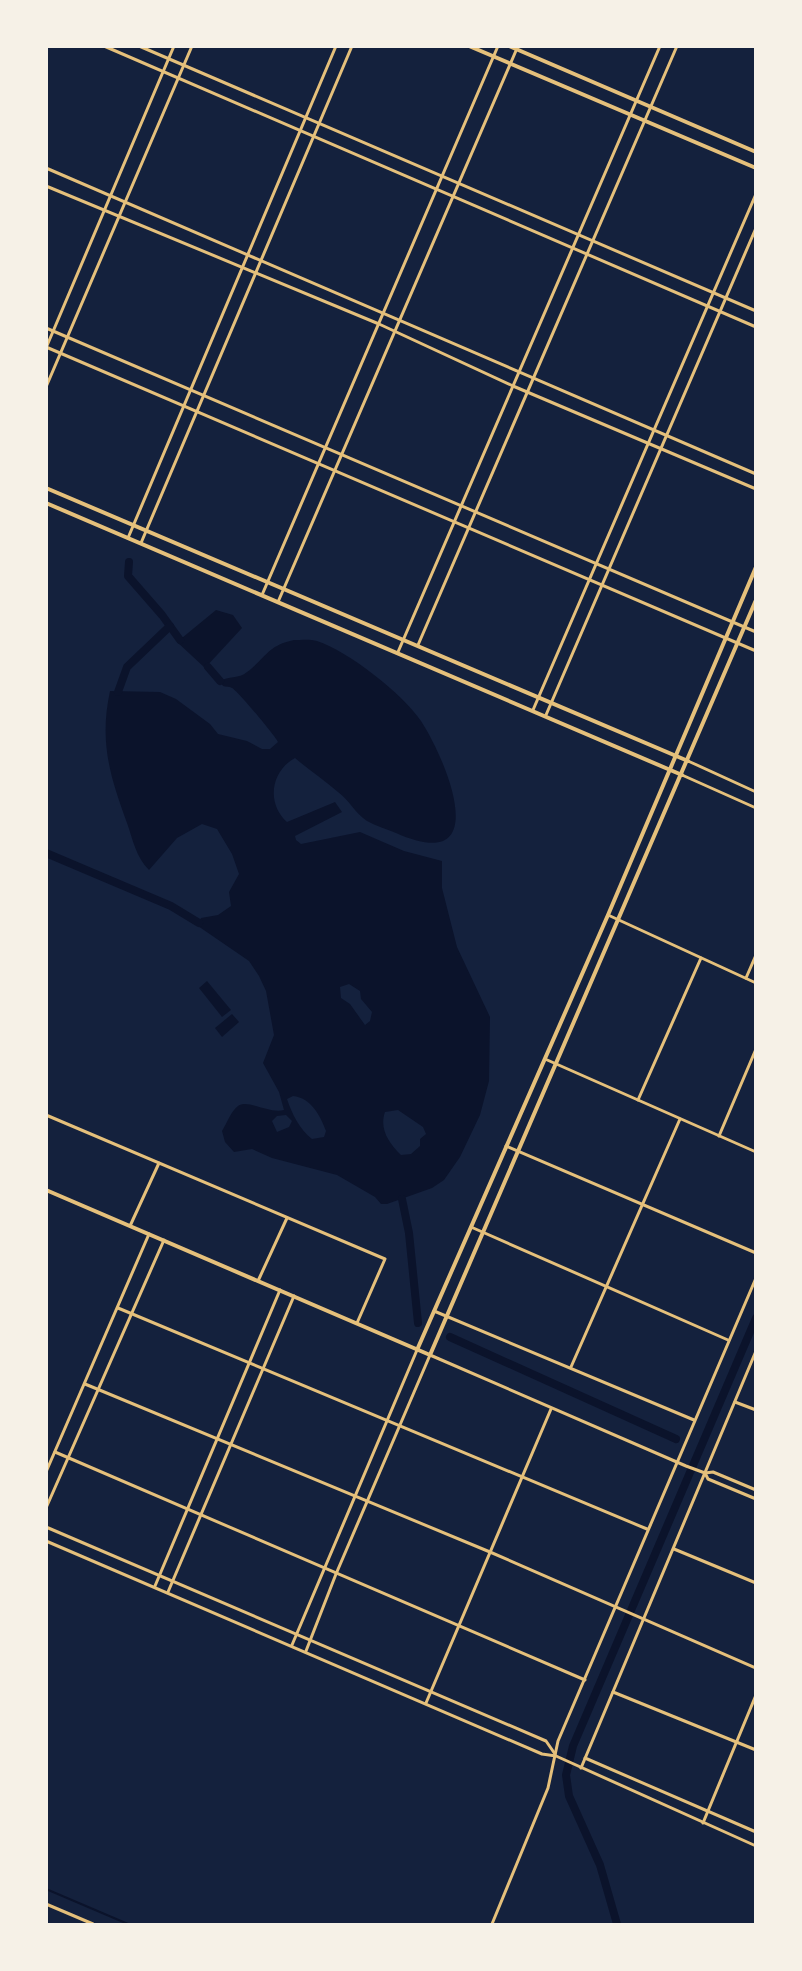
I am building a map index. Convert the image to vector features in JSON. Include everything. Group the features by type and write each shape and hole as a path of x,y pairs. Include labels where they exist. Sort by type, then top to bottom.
{"street":[{"path":"104,46 756,327"},
{"path":"138,46 756,311"},
{"path":"174,46 47,347 756,651"},
{"path":"46,387 192,46"},
{"path":"128,538 336,46"},
{"path":"141,543 316,137 352,46"},
{"path":"469,46 756,168"},
{"path":"262,594 498,46"},
{"path":"509,46 756,152"},
{"path":"398,652 660,46"},
{"path":"418,645 676,46"},
{"path":"278,602 517,48"},
{"path":"46,168 756,474"},
{"path":"46,186 379,324 513,386 756,489"},
{"path":"534,710 756,194"},
{"path":"546,715 756,228"},
{"path":"46,328 756,632"},
{"path":"46,488 539,696 756,792"},
{"path":"46,503 546,715 756,808"},
{"path":"292,1645 386,1420 608,915 756,567"},
{"path":"306,1651 399,1426 756,600"},
{"path":"608,915 756,983"},
{"path":"745,978 756,955"},
{"path":"638,1100 701,958"},
{"path":"719,1136 756,1049"},
{"path":"543,1059 756,1152"},
{"path":"46,1115 385,1259 357,1323"},
{"path":"571,1368 680,1119"},
{"path":"506,1146 756,1253"},
{"path":"130,1226 159,1163"},
{"path":"46,1190 551,1409 686,1466 705,1473 713,1472 756,1490"},
{"path":"258,1281 287,1218"},
{"path":"471,1227 728,1340"},
{"path":"46,1472 149,1234"},
{"path":"46,1508 164,1240"},
{"path":"492,1924 548,1788 558,1741 693,1420 756,1278"},
{"path":"155,1586 215,1438 280,1290"},
{"path":"168,1592 294,1296"},
{"path":"118,1308 647,1529"},
{"path":"435,1311 693,1420"},
{"path":"582,1769 612,1692 756,1352"},
{"path":"85,1384 490,1552 756,1668"},
{"path":"734,1401 756,1410"},
{"path":"426,1703 551,1409"},
{"path":"55,1452 185,1510 585,1680"},
{"path":"705,1473 708,1479 756,1499"},
{"path":"46,1527 546,1741 556,1756"},
{"path":"46,1541 542,1754 556,1756 756,1846"},
{"path":"674,1549 756,1583"},
{"path":"612,1692 756,1750"},
{"path":"703,1823 756,1695"},
{"path":"585,1758 756,1832"},
{"path":"46,1904 93,1924"}],"water":[{"path":"216,610 233,615 242,628 205,668 177,642"},
{"path":"312,640 330,646 374,675 402,699 421,721 431,739 451,786 455,808 454,827 445,840 427,842 367,821 342,795 295,758 281,771 274,788 276,806 287,822 335,802 342,812 295,836 301,844 360,832 404,851 442,861 442,888 457,947 490,1017 489,1081 480,1115 460,1157 444,1180 432,1188 387,1204 381,1204 375,1197 337,1175 272,1158 252,1149 234,1152 225,1142 222,1131 238,1106 247,1104 278,1111 284,1110 279,1092 263,1063 274,1035 266,991 259,976 249,961 198,926 201,918 218,915 231,906 229,892 239,874 232,854 217,829 202,824 177,838 149,870 135,848 108,758 106,727 110,691 160,692 176,699 210,724 218,734 247,741 262,749 270,749 278,742 276,739 235,691 231,687 223,686 220,681 244,674 278,645 285,642","holes":["349,984 360,991 361,999 372,1012 370,1021 365,1025 350,1004 341,998 340,987","293,1096 299,1097 310,1104 324,1125 326,1131 324,1137 312,1139 304,1131 287,1099","398,1110 423,1127 426,1134 420,1139 420,1146 411,1154 401,1155 389,1141 383,1124 385,1112","286,1115 292,1121 289,1127 277,1132 272,1121 277,1116"]},
{"path":"207,981 231,1010 222,1017 199,988"},
{"path":"232,1014 239,1022 222,1037 215,1028"}],"waterway":[{"path":"129,562 128,576 180,640"},
{"path":"118,692 127,667 170,626"},
{"path":"208,667 220,681"},
{"path":"46,853 171,906 199,923"},
{"path":"402,1199 409,1233 418,1323"},
{"path":"617,1924 600,1865 569,1796 566,1775 573,1746 756,1318"},
{"path":"450,1337 676,1439"},
{"path":"46,1889 128,1924"}]}
